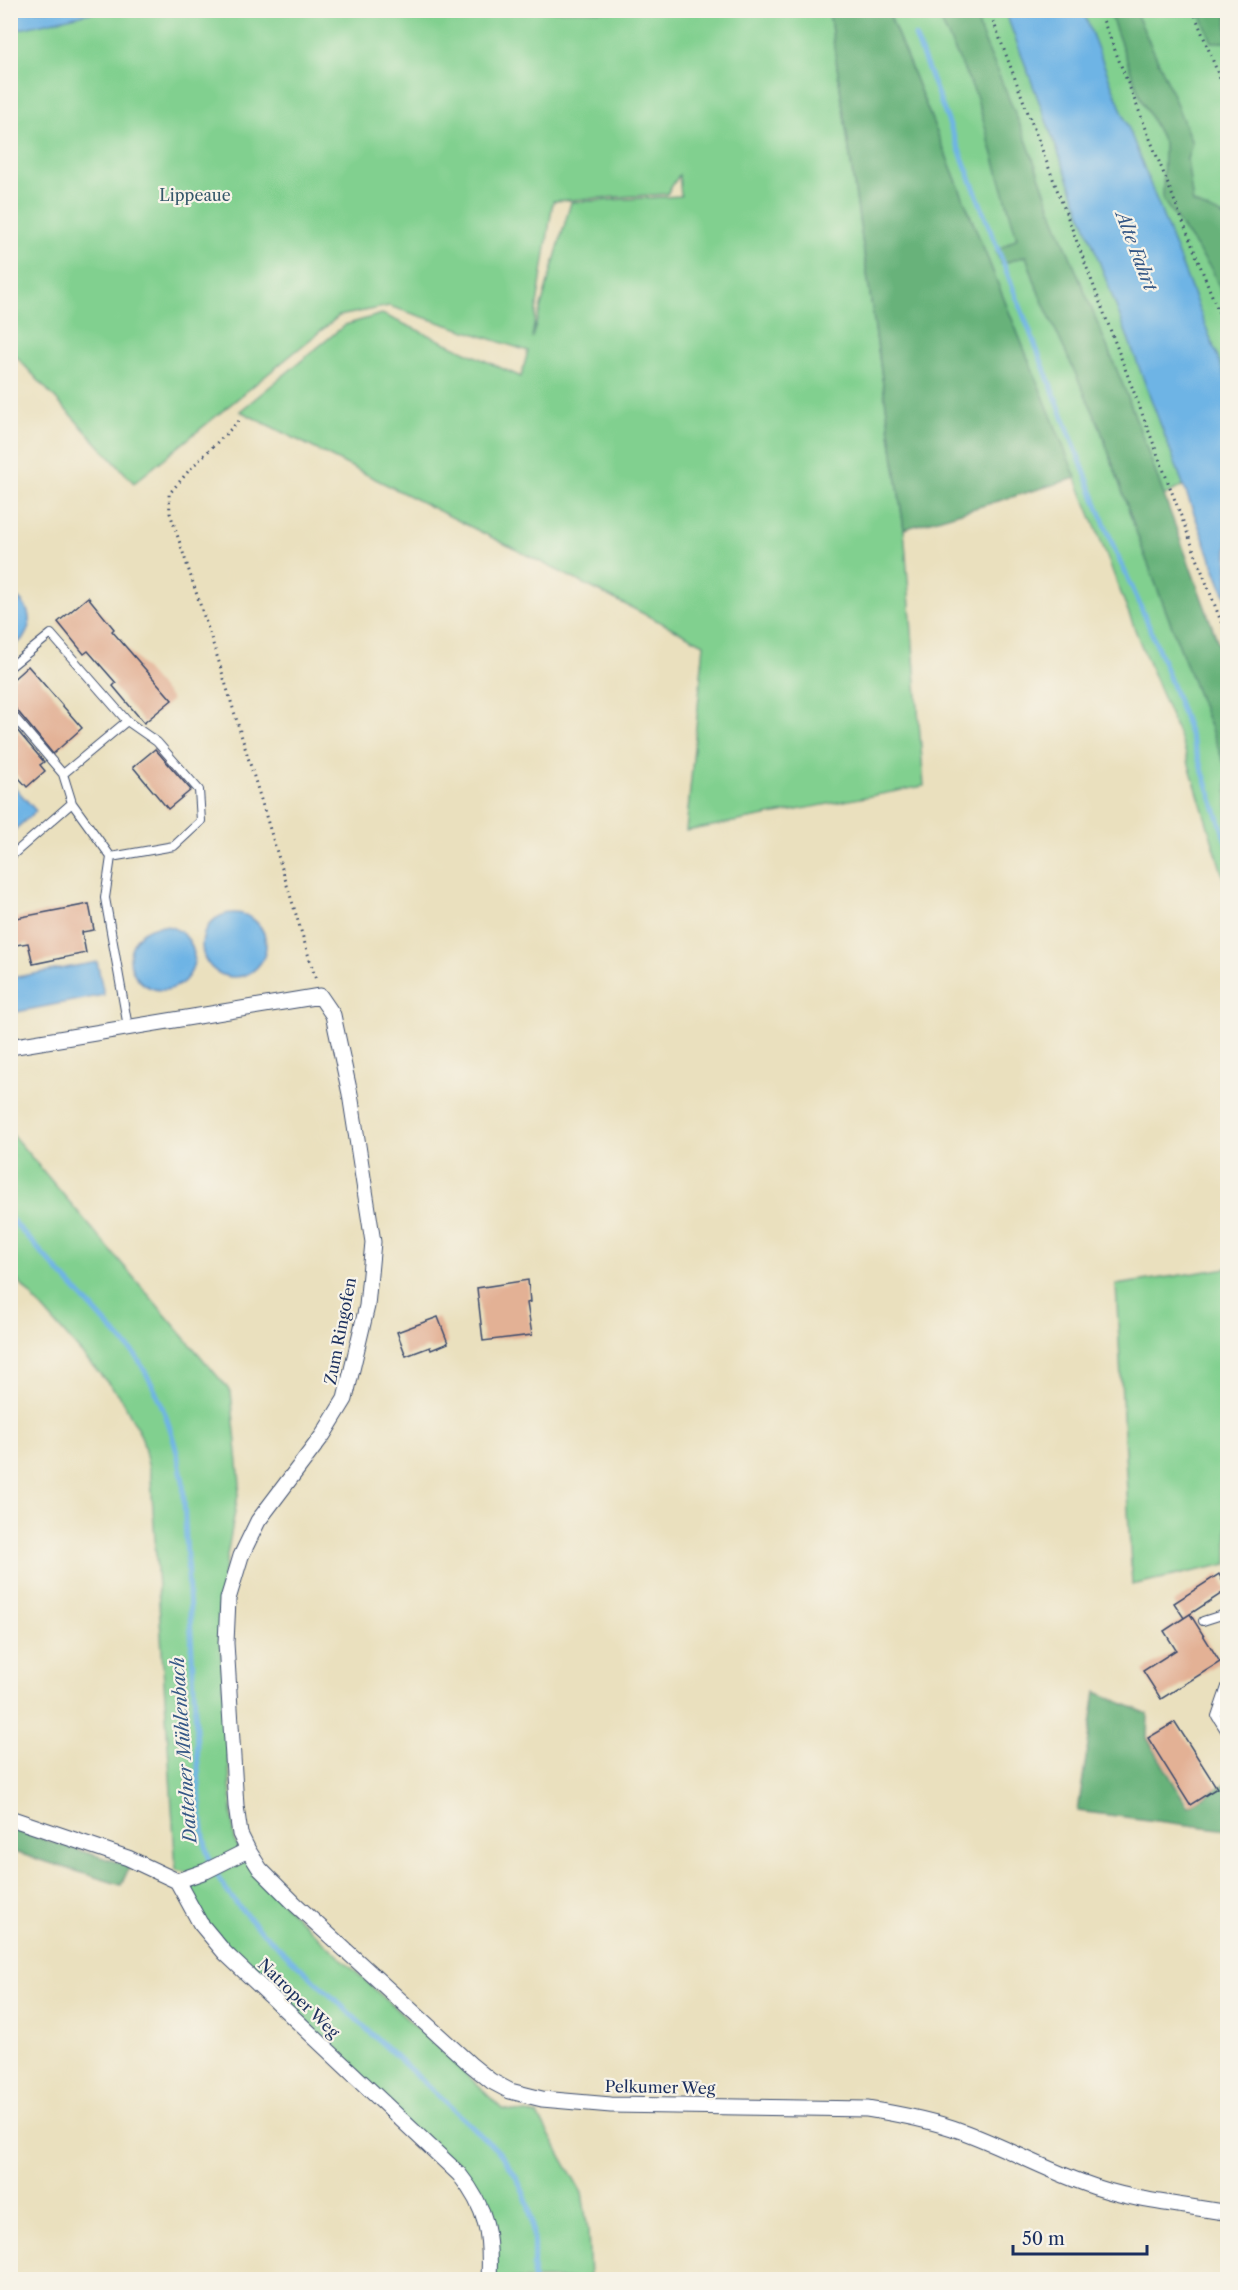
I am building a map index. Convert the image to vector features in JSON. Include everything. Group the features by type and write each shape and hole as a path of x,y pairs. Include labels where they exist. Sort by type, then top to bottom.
{"street":[{"path":"10,1047 321,996"},
{"name":"Zum Ringofen","path":"248,1850 240,1834 236,1806 226,1642 228,1599 241,1556 258,1521 323,1435 345,1399 367,1306 373,1242 345,1072 333,1015 321,996"},
{"path":"10,1818 128,1858 177,1881 206,1871 248,1850"},
{"name":"Pelkumer Weg","path":"248,1850 260,1869 295,1904 470,2064 491,2081 510,2091 542,2099 611,2105 867,2109 902,2115 962,2131 1084,2183 1116,2193 1157,2203 1227,2213"},
{"name":"Natroper Weg","path":"177,1881 200,1923 225,1953 459,2174 471,2189 486,2225 490,2244 489,2280"}],"lane":[{"path":"10,667 51,634 127,721 157,742 199,790 201,821 174,846 111,857"},
{"path":"10,712 63,774 72,803 111,857 105,898 128,1027"},
{"path":"63,774 127,721"},
{"path":"10,857 72,803"},
{"path":"1203,1621 1227,1613"},
{"path":"1227,1680 1216,1716 1227,1735"}],"path":[{"path":"989,10 1227,640"},
{"path":"1100,10 1227,336"},
{"path":"1193,10 1227,99"},
{"path":"239,421 192,467 169,494 170,513 218,659 321,996"}],"green space":[{"name":"Lippeaue","path":"11,11 829,11 904,529 924,786 686,831 704,644 240,411 345,325 382,314 521,377 528,351 389,306 339,316 134,483 11,351","holes":["679,175 681,196 571,202 532,338 553,201 667,194"]},
{"path":"829,11 888,11 1076,478 904,529"},
{"path":"888,11 1227,11 1227,462 1130,514 1227,771 1227,889 1184,748"},
{"path":"936,11 975,11 981,33 1026,139 1054,217 1129,400 1227,667 1227,771 1143,551 1099,425 1039,294 1026,256 1001,264 996,251 1017,238 976,95"},
{"path":"1109,11 1135,11 1166,78 1192,143 1187,159 1193,203 1224,216 1228,228 1227,306 1212,270 1163,200 1164,143 1141,99"},
{"path":"1199,11 1227,11 1227,42 1212,42"},
{"path":"10,1132 231,1392 240,1484 219,1600 219,1625 234,1840 250,1868 288,1909 502,2109 538,2115 582,2193 588,2230 590,2279 489,2279 491,2245 471,2189 225,1952 178,1881 196,1874 176,1870 151,1478 142,1438 122,1399 11,1273"},
{"path":"1227,1268 1227,1564 1132,1585 1116,1285"},
{"path":"1096,1692 1148,1714 1147,1738 1188,1807 1227,1782 1227,1830 1078,1811"},
{"path":"10,1829 130,1866 121,1885 11,1851"}],"water":[{"path":"11,10 99,10 99,11 11,31"},
{"name":"Alte Fahrt","path":"1005,11 1083,11 1227,381 1227,601"},
{"path":"10,594 24,605 29,620 25,635 11,647"},
{"path":"10,782 36,811 11,833 10,833"},
{"path":"234,913 246,915 257,922 264,933 266,945 264,957 257,968 246,975 234,977 222,975 211,968 204,957 202,945 204,933 211,922 222,915"},
{"path":"162,926 180,932 188,940 194,958 188,976 180,984 162,990 144,984 136,976 130,958 136,940 144,932"},
{"path":"97,962 104,995 11,1013 11,978"}],"building":[{"path":"88,597 114,629 112,631 172,700 144,723 113,686 116,683 88,651 84,654 58,622"},
{"path":"28,666 82,728 53,754 15,708 10,706 10,682"},
{"path":"10,722 44,762 40,765 45,771 27,787 10,768"},
{"path":"155,749 191,790 168,809 133,767"},
{"path":"89,904 94,930 82,932 86,953 33,964 28,943 16,945 11,919"},
{"path":"528,1280 530,1302 527,1303 532,1335 483,1341 477,1288"},
{"path":"438,1317 448,1343 406,1356 397,1332"},
{"path":"1219,1574 1227,1590 1190,1614 1220,1662 1161,1699 1143,1671 1176,1650 1164,1631 1184,1618 1174,1603"},
{"path":"1175,1722 1217,1788 1190,1805 1148,1738"}],"waterway":[{"path":"915,36 1116,553 1163,661 1228,847"},
{"name":"Dattelner Mühlenbach","path":"10,1218 136,1356 160,1401 176,1448 183,1482 200,1804 205,1843 212,1865 229,1894 258,1928 499,2152 519,2183 530,2212 533,2280"}]}
